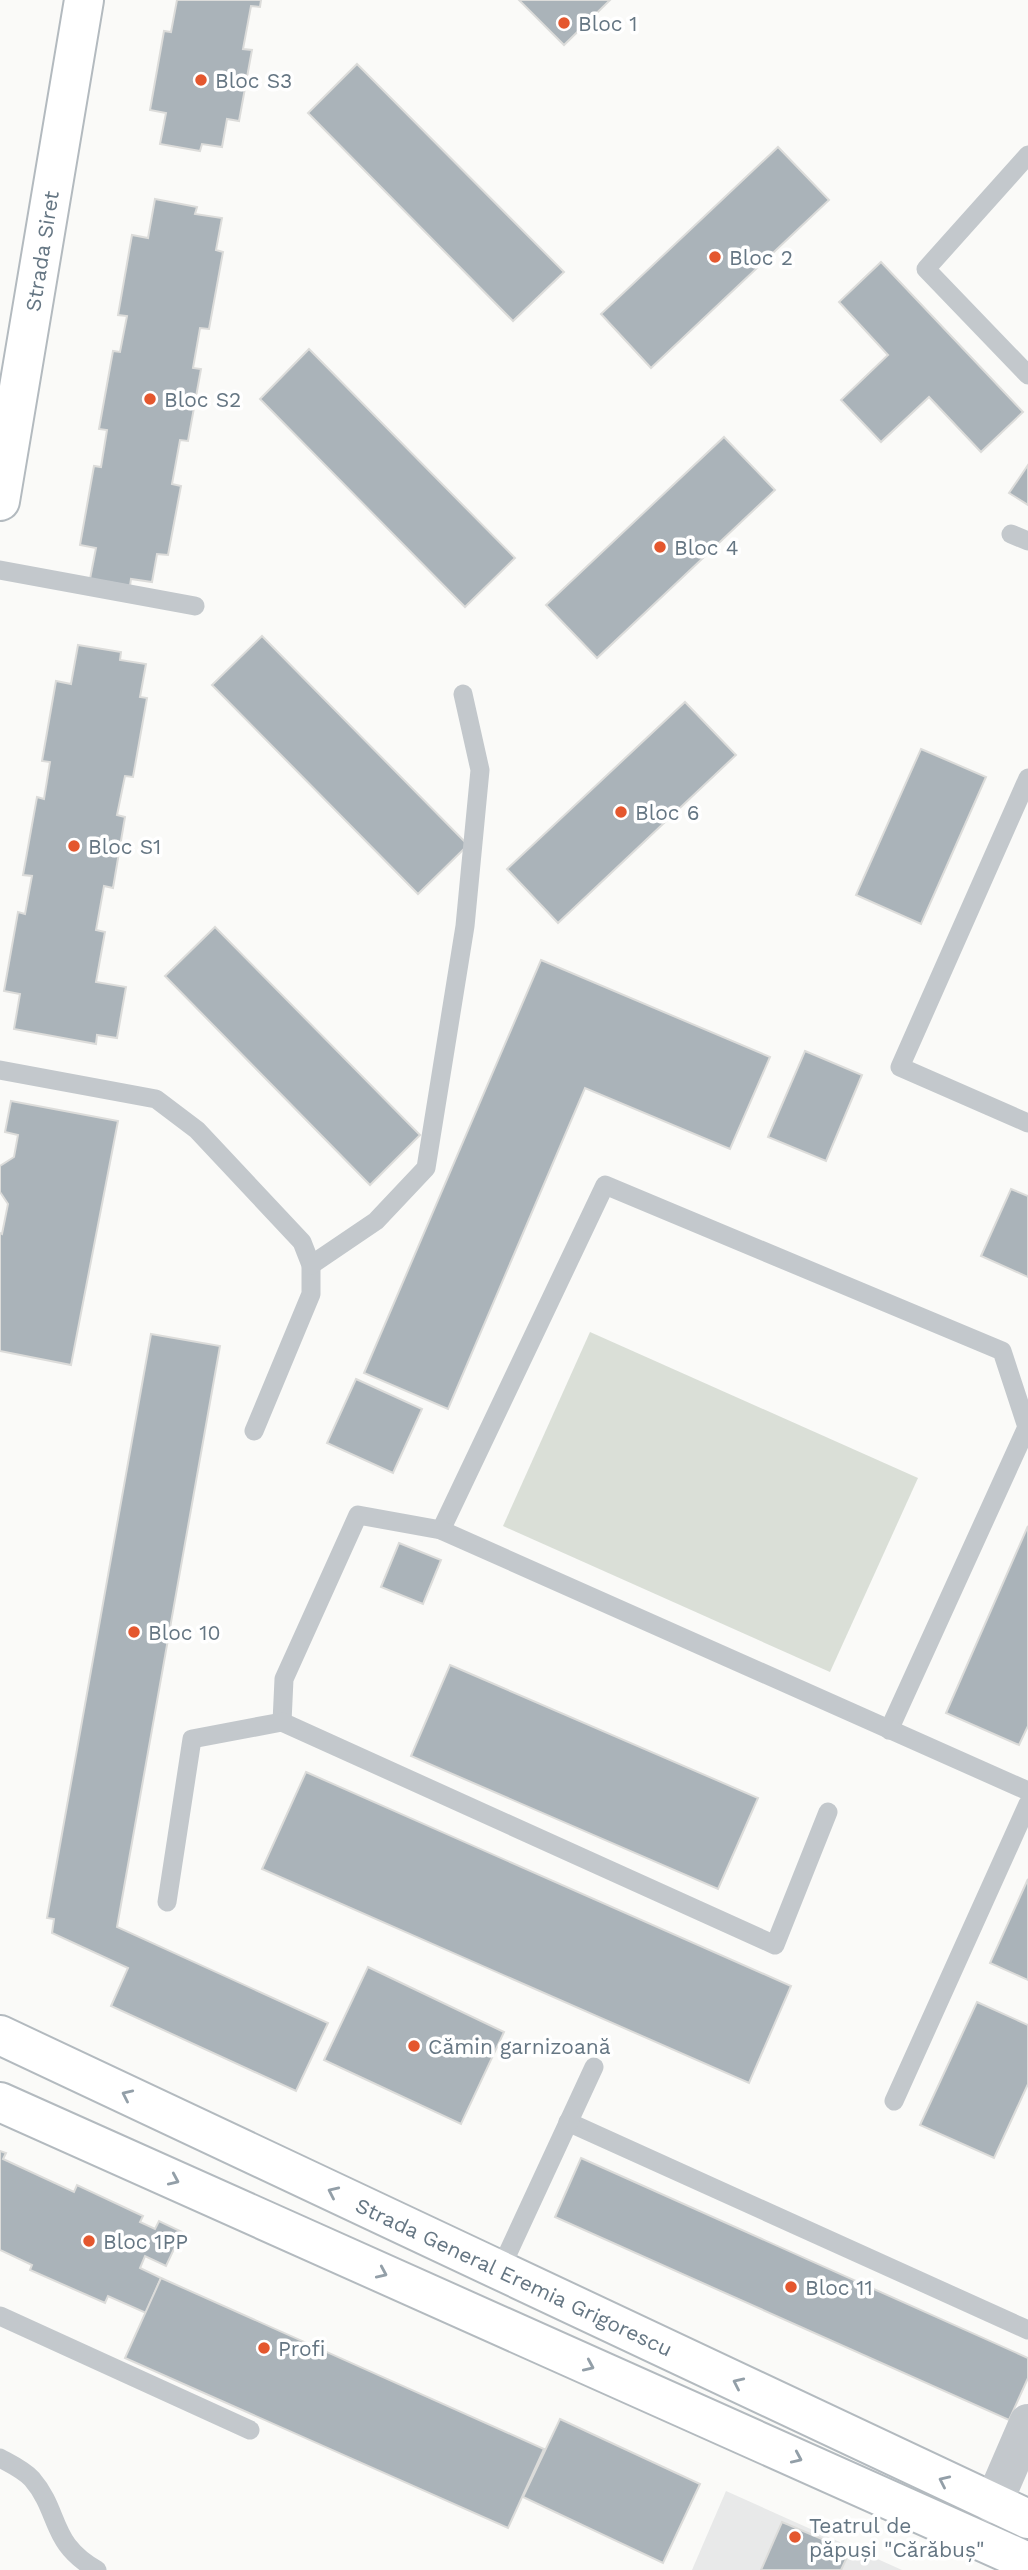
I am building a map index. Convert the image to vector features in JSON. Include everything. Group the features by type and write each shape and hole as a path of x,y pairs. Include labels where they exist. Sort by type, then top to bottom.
{"street":[{"name":"Strada Siret","path":"0,501 84,0"},
{"name":"Strada General Eremia Grigorescu","path":"0,2035 1028,2519"},
{"path":"0,2102 1028,2562"},
{"path":"993,2504 1028,2423"}],"lane":[{"path":"1028,155 926,269 1028,375"},
{"path":"0,570 195,606"},
{"path":"311,1265 376,1221 426,1168 465,926 480,770 463,694"},
{"path":"1028,778 900,1067 1028,1123"},
{"path":"0,1070 156,1099 197,1130 302,1242 311,1265 311,1294 254,1431"},
{"path":"441,1530 604,1185 1002,1351 1027,1427 889,1730"},
{"path":"282,1722 284,1679 358,1515 441,1530 1028,1791"},
{"path":"167,1902 191,1739 282,1722 775,1945 828,1812"},
{"path":"894,2101 1028,1804"},
{"path":"500,2270 594,2067"},
{"path":"568,2122 1028,2330"},
{"path":"0,2316 250,2430"},
{"path":"0,2458 31,2478 43,2496 61,2538 86,2564 97,2570"}],"shaded area":[{"path":"590,1332 918,1478 830,1672 503,1526"},
{"path":"726,2491 902,2570 692,2570"}],"building":[{"name":"Bloc S3","path":"177,0 261,0 260,7 251,6 243,49 252,50 239,121 227,119 222,147 202,144 200,151 160,144 166,113 150,110 164,31 171,32"},
{"name":"Bloc 1","path":"519,0 610,0 564,45"},
{"path":"357,64 564,272 513,321 308,113"},
{"name":"Bloc 2","path":"778,147 829,200 651,368 601,314"},
{"name":"Bloc S2","path":"155,199 197,207 195,214 222,218 216,250 223,252 209,329 200,328 193,368 201,369 188,441 180,440 172,484 181,486 168,555 157,554 152,582 131,579 130,586 90,579 96,548 80,545 94,466 101,467 107,430 99,429 113,351 120,352 127,316 118,315 132,235 148,238"},
{"path":"881,262 1023,412 981,452 929,397 881,442 841,400 888,355 839,302"},
{"path":"309,349 515,558 465,607 260,399"},
{"name":"Bloc 4","path":"724,437 775,490 597,658 546,605"},
{"path":"1028,465 1028,505 1009,493"},
{"path":"262,636 468,845 418,894 212,685"},
{"name":"Bloc S1","path":"78,645 121,652 120,660 146,664 140,697 147,698 133,777 125,776 117,815 125,817 113,888 104,886 96,930 105,932 96,982 126,987 117,1038 97,1035 96,1044 14,1029 20,994 4,991 18,912 25,914 32,876 23,875 37,797 44,799 50,762 42,761 56,681 71,684"},
{"name":"Bloc 6","path":"685,702 736,755 558,923 507,869"},
{"path":"921,749 986,777 921,924 856,895"},
{"path":"215,927 420,1135 370,1185 165,976"},
{"path":"541,960 770,1057 730,1149 585,1088 448,1409 364,1373"},
{"path":"805,1051 862,1075 826,1161 768,1137"},
{"path":"11,1101 118,1121 71,1365 0,1351 0,1233 2,1234 8,1204 0,1192 0,1166 14,1157 18,1135 5,1132"},
{"path":"1011,1189 1028,1196 1028,1277 981,1256"},
{"name":"Bloc 10","path":"151,1334 220,1346 117,1927 328,2023 296,2091 111,2006 128,1968 52,1933 54,1919 47,1918"},
{"path":"356,1379 422,1409 393,1473 327,1443"},
{"path":"1028,1526 1028,1726 1019,1745 946,1713"},
{"path":"399,1543 441,1560 423,1604 381,1587"},
{"path":"450,1665 758,1798 718,1889 411,1756"},
{"path":"306,1772 791,1986 749,2083 262,1869"},
{"path":"1028,1879 1028,1980 990,1963"},
{"name":"Cămin garnizoană","path":"368,1967 504,2032 461,2124 324,2060"},
{"path":"977,2002 1028,2025 1028,2084 994,2158 920,2125"},
{"name":"Bloc 1PP","path":"0,2151 6,2153 3,2159 74,2192 77,2185 143,2216 140,2222 155,2229 159,2221 182,2232 166,2266 145,2256 140,2268 161,2278 146,2313 108,2296 105,2303 30,2270 32,2265 0,2250"},
{"name":"Bloc 11","path":"581,2158 1028,2358 1028,2378 1009,2420 555,2217"},
{"path":"161,2278 544,2449 508,2528 125,2358"},
{"path":"560,2419 700,2484 663,2563 523,2497"},
{"name":"Teatrul de păpuși \"Cărăbuș\"","path":"782,2522 850,2551 841,2570 761,2570"}],"place":[{"name":"Bloc 1","path":"564,23"},
{"name":"Bloc S3","path":"201,80"},
{"name":"Bloc 2","path":"715,257"},
{"name":"Bloc S2","path":"150,399"},
{"name":"Bloc 4","path":"660,547"},
{"name":"Bloc 6","path":"621,812"},
{"name":"Bloc S1","path":"74,846"},
{"name":"Bloc 10","path":"134,1632"},
{"name":"Cămin garnizoană","path":"414,2046"},
{"name":"Bloc 1PP","path":"89,2241"},
{"name":"Bloc 11","path":"791,2287"},
{"name":"Profi","path":"264,2348"},
{"name":"Teatrul de păpuși \"Cărăbuș\"","path":"795,2537"}]}
